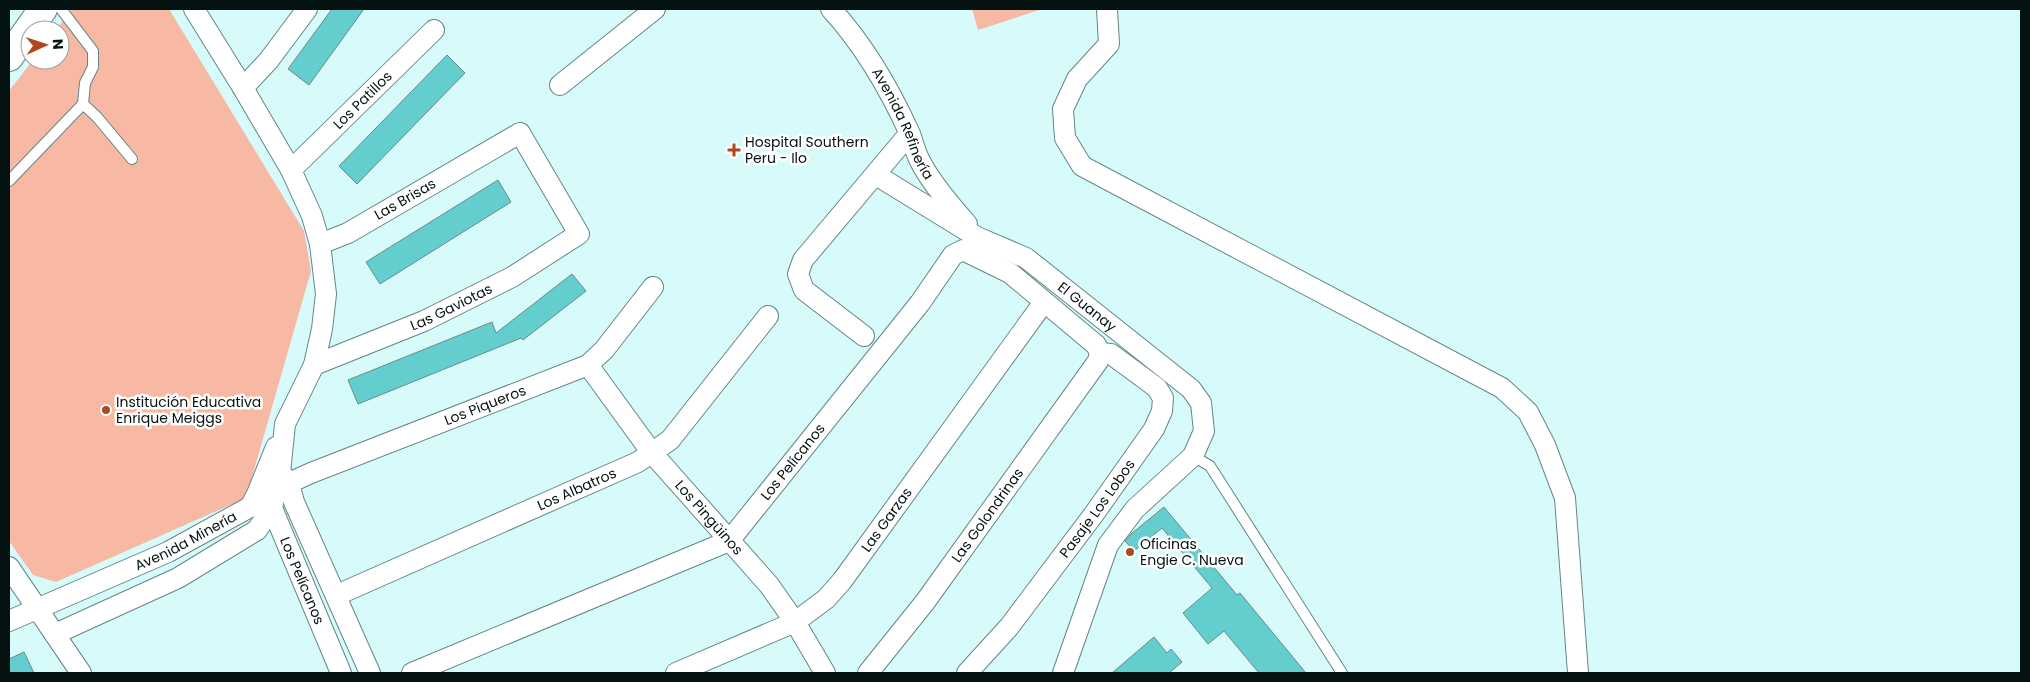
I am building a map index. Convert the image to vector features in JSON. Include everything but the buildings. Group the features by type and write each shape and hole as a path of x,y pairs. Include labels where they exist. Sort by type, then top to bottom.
{"street":[{"path":"9,56 43,9"},
{"path":"54,634 178,578 257,530 272,508 280,473 285,424 314,365 322,328 326,294 320,244 312,216 291,170 194,9"},
{"path":"243,88 269,60 307,9"},
{"path":"560,85 655,9"},
{"name":"Avenida Refinería","path":"831,9 848,28 875,69 909,134 920,160 948,202 977,237"},
{"path":"1107,9 1109,44 1077,80 1063,109 1065,138 1082,166 1502,388 1528,412 1545,445 1565,498 1578,673"},
{"name":"Los Patillos","path":"291,170 434,30"},
{"name":"Las Brisas","path":"320,244 348,233 520,133 579,234"},
{"path":"864,336 804,290 798,274 804,260 909,134"},
{"name":"El Guanay","path":"876,175 977,237 1026,258 1191,389 1201,403 1204,431 1193,456"},
{"name":"Las Gaviotas","path":"314,365 433,317 512,278 579,234"},
{"name":"Los Pelícanos","path":"412,673 729,541 920,303 953,255 963,250 1010,273 1096,345 1100,353"},
{"name":"Los Piqueros","path":"280,473 588,365 604,350 653,287"},
{"name":"Las Garzas","path":"676,673 796,622 826,599 842,581 1044,302"},
{"name":"Los Albatros","path":"336,595 638,462 652,454 670,440 768,316"},
{"name":"Las Golondrinas","path":"868,673 925,602 1098,361 1100,353"},
{"name":"Pasaje Los Lobos","path":"967,673 1009,627 1094,514 1154,429 1162,411 1163,398 1157,388 1111,354 1100,353"},
{"name":"Los Pingüinos","path":"588,365 652,454 769,585 796,622 825,673"},
{"path":"1063,673 1108,545 1135,509 1193,456"},
{"path":"280,473 370,673"},
{"name":"Avenida Minería","path":"9,622 168,552 250,507 258,494 280,473"},
{"name":"Los Pelícanos","path":"258,494 272,508 341,673"},
{"path":"9,566 82,673"}],"lane":[{"path":"9,181 83,104 85,84 92,67 93,51 61,9"},
{"path":"83,104 132,159"},
{"path":"1193,456 1210,466 1342,673"}],"shaded area":[{"path":"72,9 169,9 304,231 311,271 246,498 56,582 33,575 9,541 9,91 25,70 70,70 70,20 64,20"},
{"path":"972,9 1042,9 978,30"}],"place":[{"name":"Hospital Southern Peru - Ilo","path":"734,150"},
{"name":"Institución Educativa Enrique Meiggs","path":"106,410"},
{"name":"Oficinas Engie C. Nueva","path":"1130,552"}]}
